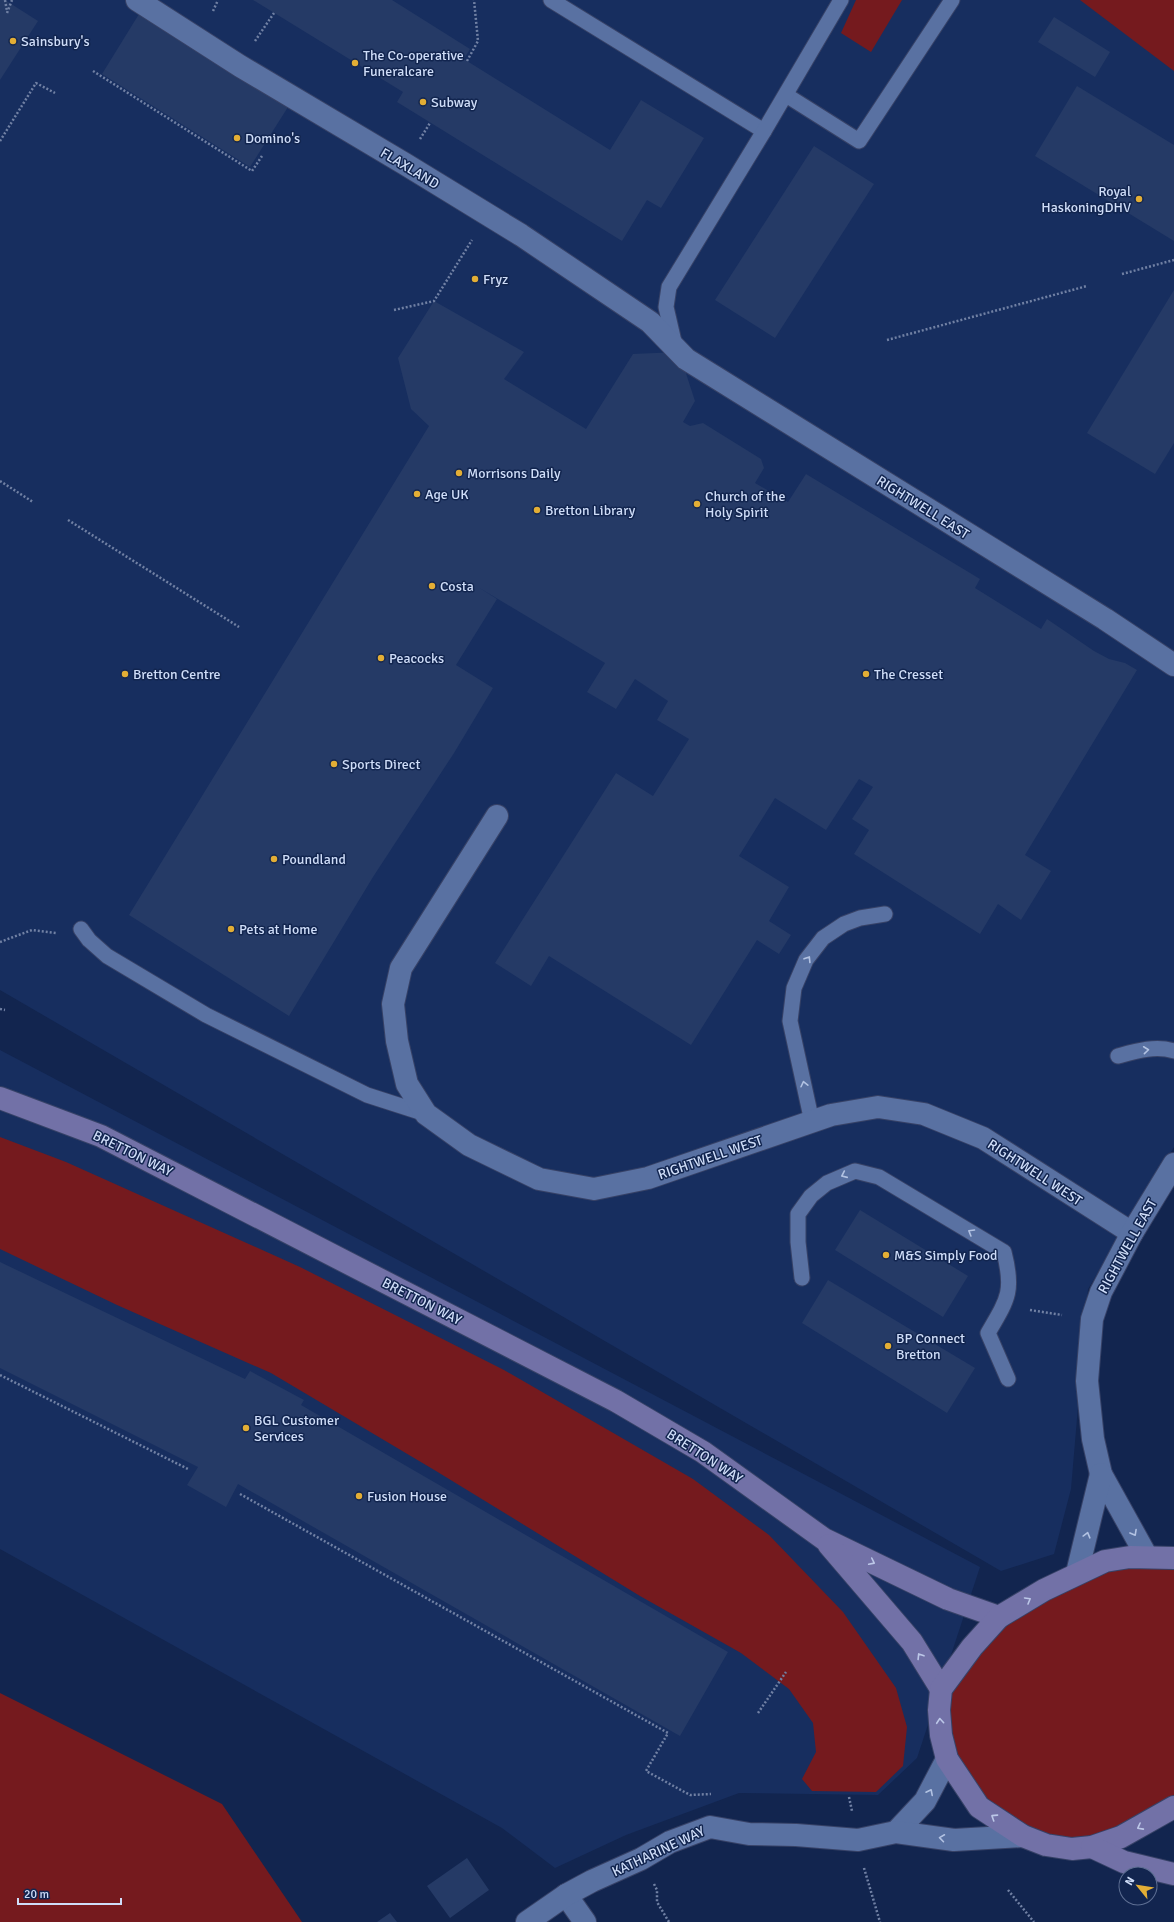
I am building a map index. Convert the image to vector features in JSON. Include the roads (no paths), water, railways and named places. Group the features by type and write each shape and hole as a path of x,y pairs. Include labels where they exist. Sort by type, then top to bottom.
{"street":[{"name":"FLAXLAND","path":"137,0 240,66 521,235 650,322 675,347"},
{"name":"RIGHTWELL EAST","path":"675,347 686,359 726,386 1105,619 1174,665"},
{"name":"RIGHTWELL WEST","path":"497,816 401,968 393,1004 397,1041 406,1084 426,1114 469,1145 539,1179 594,1189 648,1178 831,1115 878,1107 924,1114 983,1138 1132,1233"},
{"name":"BRETTON WAY","path":"0,1098 101,1136 616,1400 703,1452 824,1539 948,1599 999,1617"},
{"name":"RIGHTWELL EAST","path":"1147,1557 1101,1474 1093,1439 1087,1380 1092,1319 1101,1292 1132,1233 1174,1164"},
{"name":"RIGHTWELL EAST","path":"1077,1573 1101,1474"},
{"name":"BRETTON WAY","path":"824,1539 912,1642 941,1689"},
{"path":"1174,1558 1130,1557 1105,1561 1077,1573 999,1617 972,1647 941,1689 939,1710 941,1735 947,1759 979,1807 1023,1836 1046,1845 1072,1849 1092,1847 1121,1837 1174,1807"},
{"path":"896,1832 925,1802 947,1759"},
{"name":"KATHARINE WAY","path":"527,1922 592,1881 640,1859 670,1842 710,1827 749,1834 796,1835 858,1840 896,1832 954,1840 1023,1836"},
{"path":"1092,1847 1124,1862 1174,1874"},
{"path":"566,1896 585,1922"}],"lane":[{"path":"551,0 764,132"},
{"path":"675,347 666,307 669,287 764,132 841,0"},
{"path":"786,95 859,141 952,0"},
{"path":"812,1122 790,1021 794,988 806,960 823,938 849,922 860,918 885,914"},
{"path":"81,929 89,940 107,956 206,1014 284,1056 367,1095 426,1114"},
{"path":"1118,1056 1144,1049 1168,1049 1174,1051"},
{"path":"802,1278 798,1242 798,1214 811,1196 827,1183 855,1171 880,1177 1004,1252 1010,1275 1009,1286 1004,1306 988,1333 1008,1379"}],"place":[{"name":"Sainsbury's","path":"13,41"},
{"name":"The Co-operative Funeralcare","path":"355,63"},
{"name":"Subway","path":"423,102"},
{"name":"Domino's","path":"237,138"},
{"name":"Royal HaskoningDHV","path":"1139,199"},
{"name":"Fryz","path":"475,279"},
{"name":"Morrisons Daily","path":"459,473"},
{"name":"Age UK","path":"417,494"},
{"name":"Church of the Holy Spirit","path":"697,504"},
{"name":"Bretton Library","path":"537,510"},
{"name":"Costa","path":"432,586"},
{"name":"Peacocks","path":"381,658"},
{"name":"Bretton Centre","path":"125,674"},
{"name":"The Cresset","path":"866,674"},
{"name":"Sports Direct","path":"334,764"},
{"name":"Poundland","path":"274,859"},
{"name":"Pets at Home","path":"231,929"},
{"name":"M&S Simply Food","path":"886,1255"},
{"name":"BP Connect Bretton","path":"888,1346"},
{"name":"BGL Customer Services","path":"246,1428"},
{"name":"Fusion House","path":"359,1496"}]}
